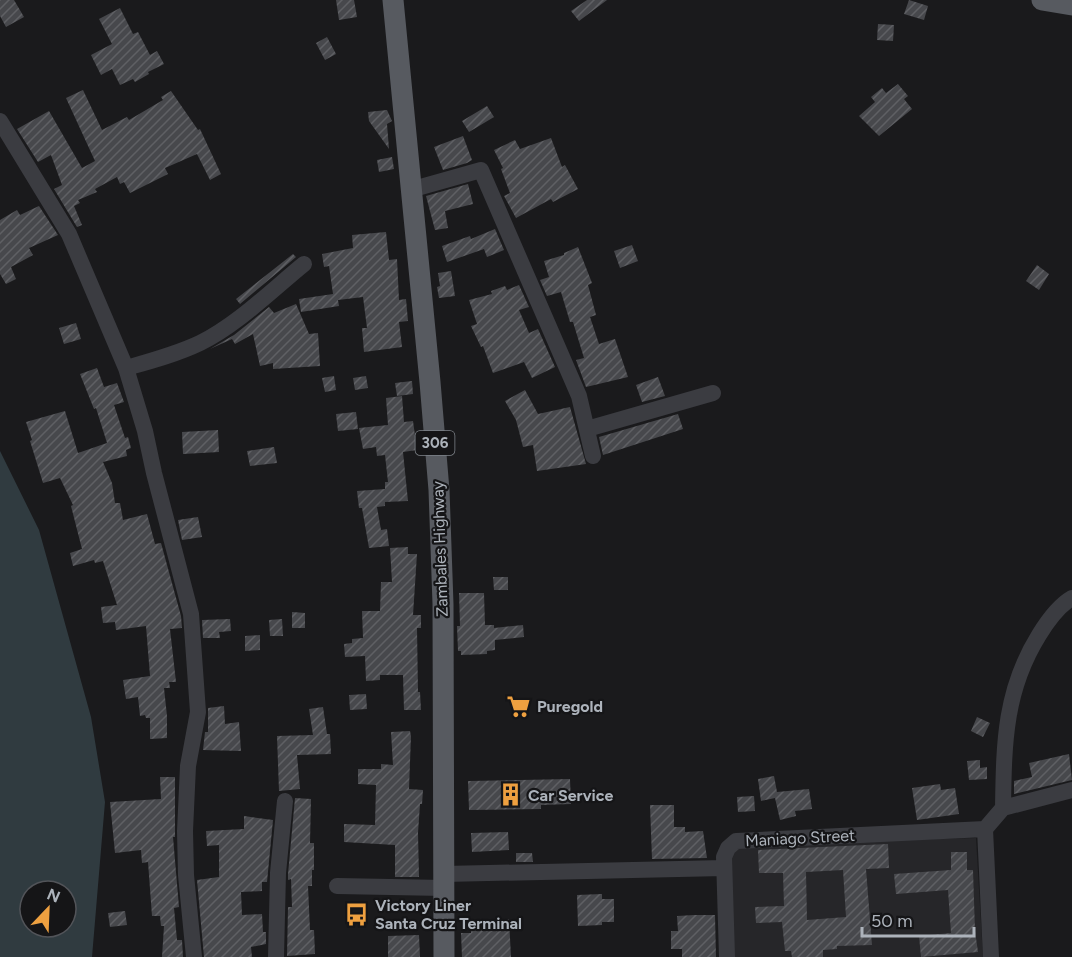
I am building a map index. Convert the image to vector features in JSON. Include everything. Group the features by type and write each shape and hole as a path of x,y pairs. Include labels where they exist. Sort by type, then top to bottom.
{"main road":[{"name":"Zambales Highway","path":"393,0 439,490 443,604 444,957"},
{"path":"1042,0 1072,5"}],"street":[{"path":"0,121 69,234 126,368 145,431 192,614 198,712 189,766 185,831 186,875 194,957"},
{"path":"410,190 481,170 579,396 593,456"},
{"path":"126,368 201,342 237,319 304,264"},
{"path":"587,429 713,393"},
{"path":"1004,808 1006,729 1015,684 1029,651 1045,625 1066,601 1072,598"},
{"path":"991,957 985,829 1004,808 1072,790"},
{"path":"276,957 278,873 285,801"},
{"name":"Maniago Street","path":"727,957 724,857 728,848 736,841 985,829"},
{"path":"337,886 724,868"}],"shaded area":[{"path":"0,451 39,530 91,717 105,802 92,957 0,957"},
{"path":"976,838 983,957 732,957 727,854 736,844"}],"building":[{"path":"0,0 14,0 24,17 6,27 0,16"},
{"path":"336,0 354,0 357,17 339,20"},
{"path":"587,0 607,0 579,21 571,11"},
{"path":"909,0 928,6 924,20 904,14"},
{"path":"120,8 133,34 138,32 150,55 157,51 164,64 135,82 133,79 120,85 112,69 101,75 91,55 112,44 99,19"},
{"path":"878,24 894,25 893,41 877,40"},
{"path":"327,37 336,54 325,60 316,43"},
{"path":"898,84 908,96 904,99 912,109 879,136 859,116 875,102 871,97 882,88 886,93"},
{"path":"83,90 102,130 127,117 129,120 163,100 161,97 171,91 198,130 200,129 221,174 210,180 197,154 165,168 168,174 130,193 124,182 120,184 117,177 95,189 97,192 78,200 80,203 74,206 82,225 77,227 54,189 62,185 51,155 38,162 17,129 49,111 82,168 95,161 66,98"},
{"path":"487,106 494,117 469,132 462,121"},
{"path":"387,110 392,121 387,124 389,149 369,121 368,112"},
{"path":"463,136 472,160 443,170 434,147"},
{"path":"551,138 562,167 565,165 578,189 553,202 551,199 516,218 504,196 510,193 501,169 503,168 494,150 515,140 520,149"},
{"path":"392,157 394,169 379,172 377,160"},
{"path":"468,184 473,204 445,211 448,228 435,230 426,196"},
{"path":"39,206 58,235 29,248 33,255 11,267 16,279 6,284 0,274 0,220 17,210 20,215"},
{"path":"495,229 504,250 487,257 484,249 447,262 442,246 470,236 471,239"},
{"path":"386,232 389,260 397,259 399,300 406,299 408,321 399,322 402,347 364,352 362,328 367,328 363,297 338,300 339,306 301,312 299,299 333,294 329,266 324,267 322,254 353,248 352,235"},
{"path":"632,245 638,261 620,268 614,251"},
{"path":"578,247 592,283 588,285 596,315 590,317 599,344 615,339 628,377 586,387 576,360 584,358 561,292 547,296 540,280 549,277 544,261 564,255"},
{"path":"293,254 296,257 240,304 236,299"},
{"path":"1037,265 1049,274 1039,290 1026,281"},
{"path":"451,271 455,296 439,298 438,273"},
{"path":"519,285 529,307 519,310 529,333 538,329 555,367 532,378 524,362 493,373 483,346 481,347 471,326 477,324 469,300 492,294 491,291 505,286 507,290"},
{"path":"296,304 309,334 318,333 320,366 273,369 273,363 260,366 253,334 235,344 232,339 210,349 234,335 269,307 274,313"},
{"path":"76,323 81,339 64,344 59,328"},
{"path":"97,368 104,387 117,383 124,402 114,405 125,438 128,437 131,448 126,450 127,456 103,462 112,483 115,503 120,503 123,520 147,514 155,544 161,543 181,616 182,628 170,629 176,682 169,682 170,688 164,688 167,738 150,739 150,718 146,718 145,715 140,716 138,697 126,699 123,680 150,676 146,626 116,630 115,622 103,623 101,607 117,605 103,561 95,563 94,560 73,566 70,553 82,549 71,506 73,505 60,478 43,483 26,422 65,411 78,453 107,443 96,408 94,409 80,374"},
{"path":"334,376 336,390 325,392 322,378"},
{"path":"366,376 368,388 355,390 353,378"},
{"path":"658,377 665,396 642,402 636,385"},
{"path":"412,381 413,394 397,396 395,383"},
{"path":"525,390 538,414 570,407 586,464 537,471 533,445 523,447 516,420 505,401"},
{"path":"402,396 404,422 413,421 417,450 403,452 408,501 385,502 385,506 377,507 381,530 387,529 389,546 369,548 357,491 385,489 385,482 388,482 385,455 377,456 376,447 363,449 359,428 388,425 386,398"},
{"path":"356,412 358,429 338,431 336,414"},
{"path":"678,414 683,429 603,455 599,437"},
{"path":"218,430 219,452 183,454 182,432"},
{"path":"274,447 277,463 250,466 247,451"},
{"path":"198,517 202,537 182,540 178,520"},
{"path":"408,547 408,554 417,554 413,615 421,615 421,628 417,628 418,692 420,692 421,710 404,710 403,675 380,675 380,680 366,681 365,656 345,657 344,644 352,643 352,639 363,638 362,611 380,611 381,582 392,582 390,548"},
{"path":"493,577 508,577 508,590 494,590"},
{"path":"459,593 484,593 485,625 494,625 494,628 523,625 524,637 495,640 495,650 487,651 487,654 461,655 461,651 458,651 457,626 460,626"},
{"path":"292,612 305,613 305,628 292,628"},
{"path":"230,619 231,631 219,632 220,638 203,638 202,620"},
{"path":"282,619 283,636 270,636 269,620"},
{"path":"260,635 260,650 245,651 245,636"},
{"path":"366,694 367,709 350,710 349,695"},
{"path":"224,706 225,724 239,722 241,751 203,750 205,732 208,732 208,708"},
{"path":"323,707 327,734 330,734 331,754 297,755 300,789 279,791 277,736 313,735 309,709"},
{"path":"977,717 990,723 983,737 971,731"},
{"path":"410,731 409,789 423,790 418,833 419,877 395,877 395,845 344,842 344,824 375,825 376,785 358,784 358,769 381,769 381,764 393,765 391,732"},
{"path":"1069,754 1072,780 1014,794 1014,781 1032,777 1029,763"},
{"path":"980,760 980,768 987,767 987,779 969,780 967,761"},
{"path":"774,776 777,792 809,789 812,809 795,811 796,816 780,820 775,798 761,801 758,779"},
{"path":"160,777 175,777 175,837 173,837 179,907 174,908 177,940 182,940 183,957 162,957 164,926 161,926 160,916 152,916 148,862 142,863 141,850 115,853 110,802 161,799"},
{"path":"570,779 571,804 541,805 541,809 469,810 468,781"},
{"path":"940,784 941,790 955,788 959,814 917,820 912,788"},
{"path":"754,796 755,811 738,812 737,797"},
{"path":"295,798 311,799 310,843 314,843 314,870 312,870 312,886 308,886 310,930 314,930 315,954 287,956 288,907 292,907 291,879 288,880 288,874"},
{"path":"650,805 674,805 674,827 685,827 685,832 703,831 707,858 652,859"},
{"path":"244,816 273,820 267,882 262,882 262,891 241,892 242,915 262,914 266,944 251,947 252,957 204,957 197,880 219,877 219,845 207,846 206,831 244,829"},
{"path":"508,832 509,850 472,852 471,833"},
{"path":"888,844 889,868 866,869 872,945 837,946 837,949 823,950 823,957 792,957 791,951 785,951 782,922 756,923 755,907 784,906 783,873 759,873 758,850","holes":["843,870 846,917 807,920 806,872"]},
{"path":"951,852 967,852 967,870 973,870 978,952 921,957 919,936 951,933 948,890 896,894 894,874 951,870"},
{"path":"516,853 532,853 533,862 516,862"},
{"path":"602,894 602,899 614,899 614,922 578,926 577,895"},
{"path":"125,911 127,925 110,927 108,913"},
{"path":"715,915 716,957 682,957 682,949 671,949 671,931 678,931 677,916"},
{"path":"509,919 511,957 462,957 461,933 471,933 471,929 481,928 480,921"},
{"path":"419,935 420,957 388,957 388,936"}],"place":[{"name":"Puregold","path":"519,706"},
{"name":"Car Service","path":"510,795"},
{"name":"Victory Liner Santa Cruz Terminal","path":"357,914"}]}
